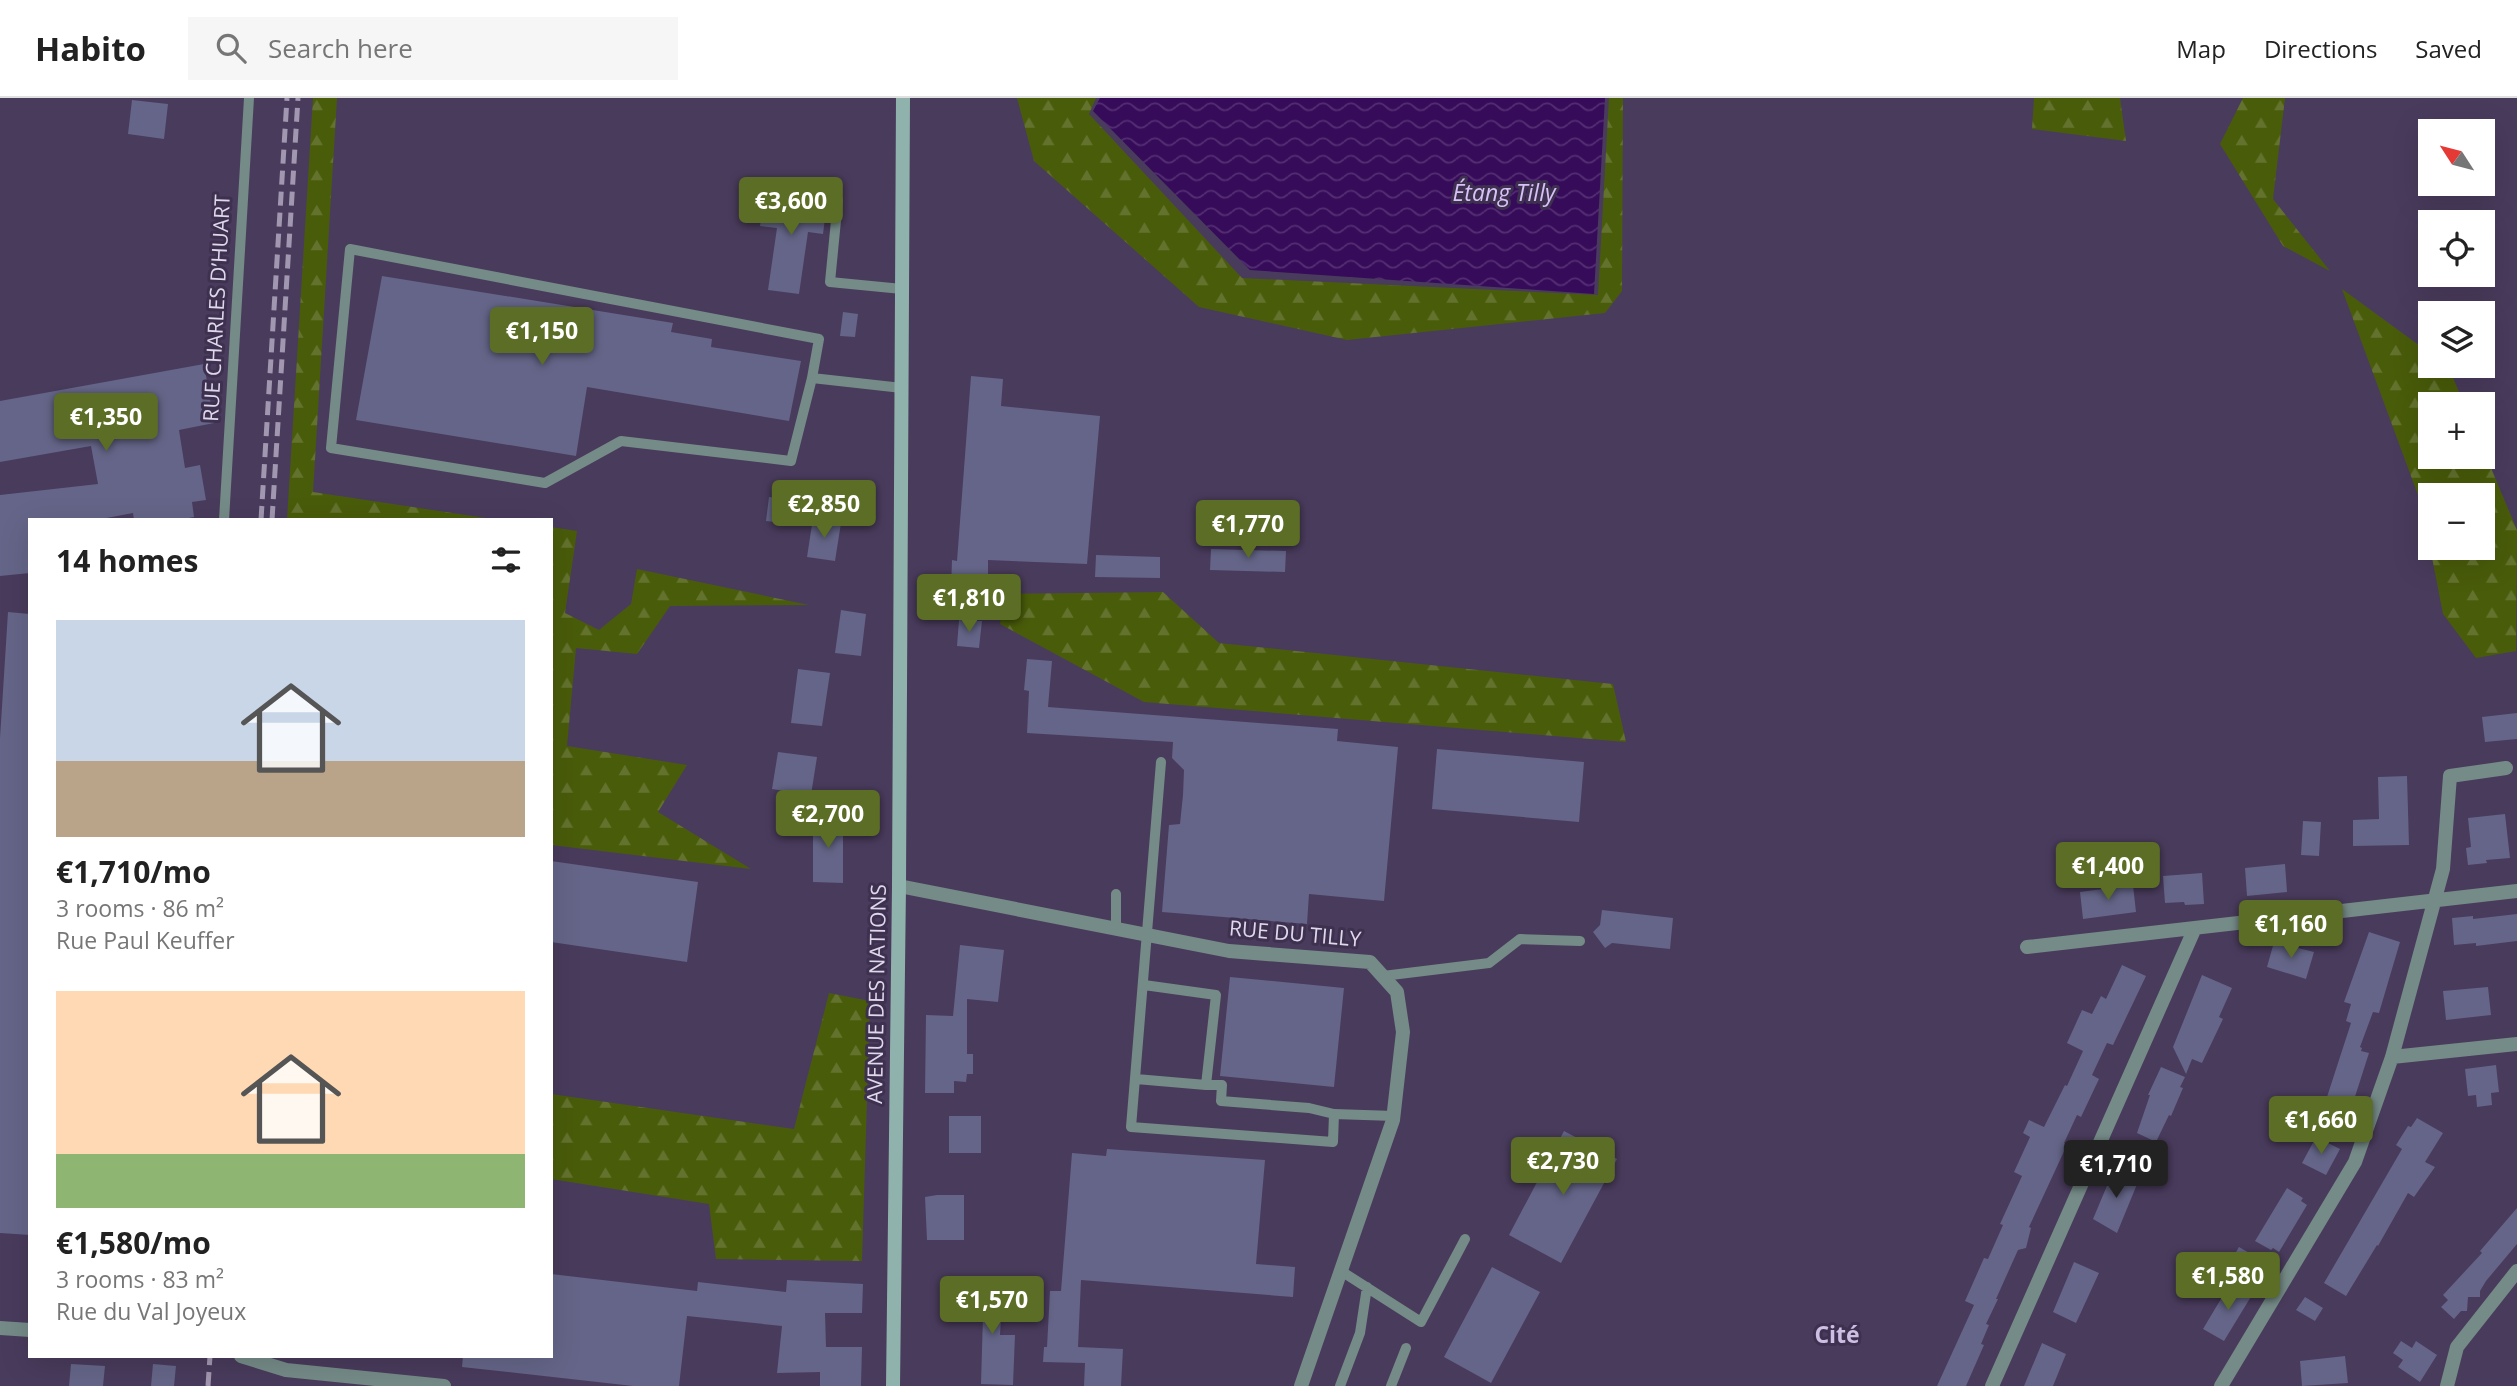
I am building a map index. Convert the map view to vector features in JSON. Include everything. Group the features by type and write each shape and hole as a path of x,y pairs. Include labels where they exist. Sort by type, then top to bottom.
{"main road":[{"name":"AVENUE DES NATIONS","path":"893,1386 899,886 903,98"}],"street":[{"path":"2221,1386 2355,1162 2392,1058 2443,869 2450,776 2507,768"},
{"name":"RUE DU TILLY","path":"899,886 1229,951 1370,962 1383,976"},
{"path":"2028,947 2517,891"},
{"path":"1993,1386 2195,928"},
{"path":"1301,1386 1394,1116 1403,1032 1397,992 1383,976"},
{"path":"2392,1058 2517,1044"},
{"path":"2447,1386 2457,1347 2517,1271"},
{"path":"0,1328 28,1330"},
{"path":"248,1358 286,1370 444,1386"}],"lane":[{"name":"RUE CHARLES D’HUART","path":"224,518 249,98"},
{"path":"838,200 830,282 902,289"},
{"path":"350,249 819,340 812,378 791,461 621,441 545,483 331,448 350,249"},
{"path":"812,378 902,388"},
{"path":"1161,762 1131,1127 1333,1142 1334,1114"},
{"path":"1116,894 1116,930"},
{"path":"1383,976 1489,963 1520,939 1580,940"},
{"path":"1144,985 1216,995 1206,1085"},
{"path":"1136,1079 1222,1085 1221,1101 1309,1108 1334,1114 1394,1116"},
{"path":"1341,1271 1421,1322 1465,1238"},
{"path":"1340,1386 1360,1333 1367,1287"},
{"path":"1391,1386 1406,1348"}],"green space":[{"path":"313,98 337,98 313,492 486,518 287,518"},
{"path":"1017,98 1096,98 1089,114 1242,278 1598,295 1609,98 1623,98 1622,291 1605,313 1347,340 1199,307 1034,161"},
{"path":"2034,98 2120,98 2126,141 2032,129"},
{"path":"2243,98 2285,98 2273,199 2330,271 2283,246 2220,144"},
{"path":"2342,289 2418,345 2418,378 2453,378 2459,392 2418,392 2418,469 2491,469 2517,530 2516,651 2476,658 2443,614 2432,560 2495,560 2495,483 2418,483 2418,495"},
{"path":"553,527 577,531 565,613 599,630 631,604 637,569 809,605 670,606 637,654 576,648 567,746 687,765 658,812 751,869 553,845"},
{"path":"1163,592 1219,643 1613,684 1626,742 1144,702 1000,624 1005,594"},
{"path":"829,993 870,1001 862,1261 716,1259 709,1204 553,1179 553,1094 794,1129"}],"water":[{"name":"Étang Tilly","path":"1100,98 1605,98 1594,294 1250,270 1093,111"}],"building":[{"path":"132,100 168,104 164,139 128,134"},
{"path":"765,194 827,202 823,234 808,232 799,294 768,290 777,228 760,226"},
{"path":"382,276 673,323 671,332 712,339 711,347 801,361 789,421 587,387 576,456 356,420"},
{"path":"843,312 858,314 855,337 840,336"},
{"path":"204,364 214,423 179,430 185,468 200,465 206,500 192,502 194,517 189,518 134,518 133,513 107,518 28,518 28,573 0,576 0,495 98,484 91,446 0,462 0,401"},
{"path":"971,376 1003,379 1001,406 1100,416 1087,564 988,560 988,588 951,589 952,560 957,561"},
{"path":"769,497 797,500 794,524 766,521"},
{"path":"813,518 841,523 835,561 807,557"},
{"path":"1211,549 1286,551 1285,572 1210,570"},
{"path":"1096,555 1160,557 1160,578 1095,577"},
{"path":"841,610 866,614 861,656 835,653"},
{"path":"8,612 28,614 28,1235 0,1233 0,738"},
{"path":"959,620 982,621 979,648 957,646"},
{"path":"1027,659 1052,661 1048,707 1338,729 1337,741 1398,747 1384,901 1309,894 1307,924 1162,912 1169,825 1180,824 1183,795 1184,770 1172,758 1173,742 1027,733 1029,691 1024,690"},
{"path":"798,669 830,673 822,726 791,723"},
{"path":"2517,713 2517,739 2485,742 2482,717"},
{"path":"1437,749 1584,762 1579,822 1432,809"},
{"path":"778,752 817,757 811,795 772,789"},
{"path":"2407,776 2409,845 2353,846 2353,820 2379,819 2378,777"},
{"path":"2505,814 2510,858 2468,865 2466,848 2471,847 2468,818"},
{"path":"813,817 843,818 843,883 813,882"},
{"path":"2303,821 2321,822 2319,856 2301,855"},
{"path":"553,861 698,882 687,962 553,942"},
{"path":"2285,864 2287,892 2247,896 2245,868"},
{"path":"2202,873 2204,904 2165,903 2163,876"},
{"path":"2133,885 2136,912 2083,919 2080,892"},
{"path":"1602,910 1673,918 1670,949 1612,943 1605,948 1593,932 1600,925"},
{"path":"2517,914 2517,941 2476,946 2476,943 2454,945 2452,918 2473,916 2473,919"},
{"path":"2369,932 2400,942 2379,1013 2373,1012 2360,1047 2361,1051 2369,1053 2352,1106 2345,1103 2344,1106 2326,1100 2351,1023 2346,1021 2351,1004 2344,1002"},
{"path":"2274,942 2314,952 2306,979 2267,967"},
{"path":"960,945 1004,950 998,1002 967,999 967,1054 973,1054 973,1074 967,1074 966,1082 954,1081 954,1093 925,1093 926,1015 953,1016"},
{"path":"2122,965 2146,976 2113,1045 2107,1043 2092,1075 2099,1079 2081,1117 2077,1115 2064,1143 2067,1145 2029,1227 2031,1228 2026,1248 2018,1250 1996,1299 1986,1324 1989,1325 1981,1344 1984,1345 1966,1386 1937,1386 1974,1305 1965,1301 1984,1258 1988,1259 2003,1225 2000,1224 2022,1176 2014,1172 2030,1137 2023,1133 2029,1120 2044,1127 2083,1051 2067,1043 2082,1010 2092,1014 2101,996 2106,999"},
{"path":"2202,975 2232,988 2219,1017 2223,1019 2202,1063 2192,1059 2186,1074 2173,1047"},
{"path":"1230,977 1344,988 1334,1087 1220,1076"},
{"path":"2488,987 2491,1015 2446,1020 2443,991"},
{"path":"2496,1065 2499,1092 2491,1093 2492,1105 2477,1107 2476,1095 2468,1096 2465,1069"},
{"path":"2161,1067 2185,1077 2171,1116 2169,1115 2156,1142 2137,1133 2148,1095"},
{"path":"2311,1108 2330,1118 2323,1132 2304,1122"},
{"path":"949,1116 981,1116 981,1153 949,1153"},
{"path":"2417,1118 2443,1133 2425,1162 2435,1167 2414,1197 2408,1193 2346,1296 2324,1283 2402,1149 2396,1145 2408,1126 2411,1127"},
{"path":"1564,1131 1617,1159 1561,1263 1509,1235"},
{"path":"2316,1137 2340,1149 2326,1175 2302,1163"},
{"path":"1107,1149 1265,1160 1256,1264 1295,1267 1293,1297 1081,1280 1078,1347 1123,1349 1121,1386 1084,1386 1085,1363 1043,1362 1044,1347 1047,1347 1050,1291 1061,1291 1072,1153 1106,1156"},
{"path":"2138,1155 2159,1164 2152,1179 2131,1170"},
{"path":"2114,1169 2140,1177 2117,1233 2093,1219"},
{"path":"2287,1188 2303,1198 2301,1201 2307,1205 2279,1252 2255,1241"},
{"path":"964,1195 964,1240 927,1240 925,1197"},
{"path":"2517,1208 2517,1244 2486,1281 2480,1291 2480,1297 2468,1297 2467,1311 2461,1311 2454,1319 2441,1307 2448,1300 2443,1295 2482,1253 2480,1251"},
{"path":"2239,1247 2258,1258 2249,1272 2230,1262"},
{"path":"2074,1262 2099,1273 2076,1323 2053,1312"},
{"path":"1492,1267 1540,1292 1491,1383 1444,1357"},
{"path":"553,1274 697,1291 698,1282 786,1292 787,1280 863,1284 862,1313 825,1313 826,1347 862,1347 861,1386 820,1386 820,1372 777,1373 782,1326 687,1316 679,1386 633,1386 462,1367 463,1358 553,1358"},
{"path":"2231,1282 2252,1295 2224,1341 2203,1329"},
{"path":"966,1287 1003,1288 1000,1335 1015,1335 1013,1385 981,1384 983,1315 965,1315"},
{"path":"2305,1297 2323,1308 2315,1321 2296,1310"},
{"path":"2401,1341 2412,1348 2416,1341 2437,1355 2420,1382 2398,1367 2403,1360 2393,1353"},
{"path":"2042,1343 2066,1354 2053,1386 2024,1386"},
{"path":"2345,1356 2348,1383 2302,1386 2300,1361"},
{"path":"71,1364 105,1366 103,1386 69,1386"},
{"path":"153,1364 176,1366 174,1386 151,1386"}],"railway":[{"path":"261,518 287,98"},
{"path":"272,518 298,98"},
{"path":"208,1386 210,1358"}],"district":[{"name":"Cité","path":"1837,1335"}]}
